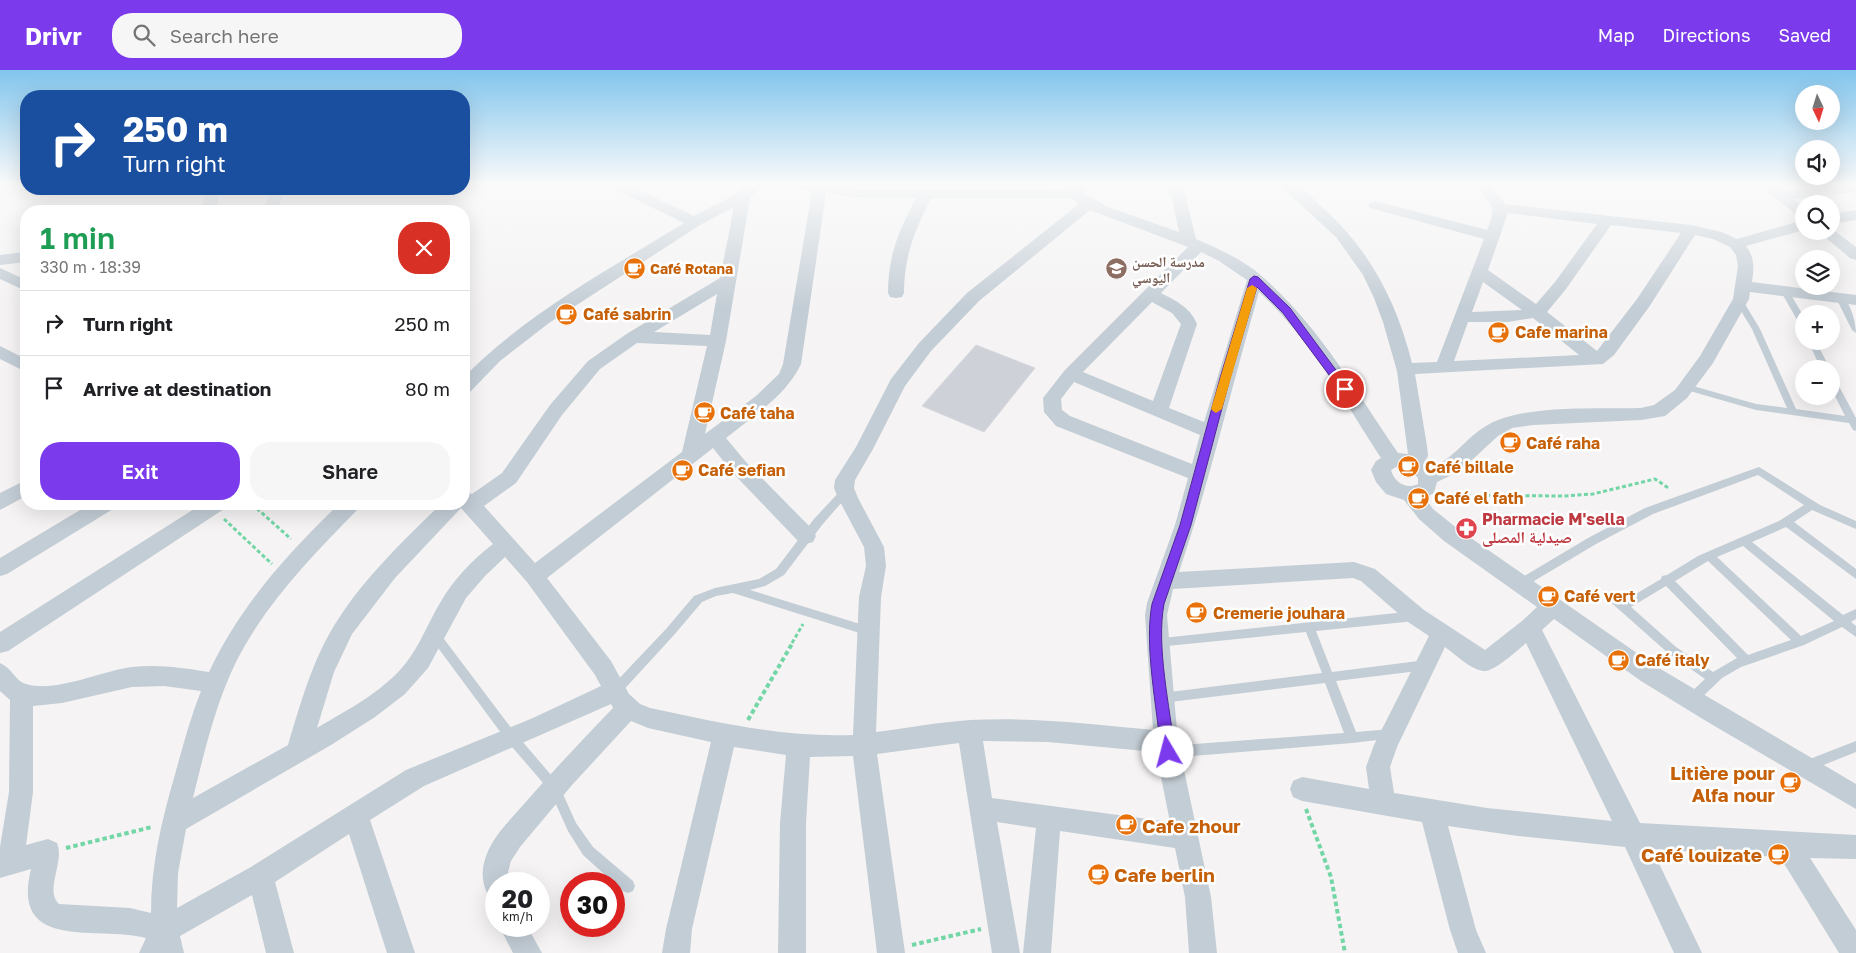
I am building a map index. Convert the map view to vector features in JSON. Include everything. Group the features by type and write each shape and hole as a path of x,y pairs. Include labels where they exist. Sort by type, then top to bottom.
{"street":[{"path":"470,382 494,357 543,319 688,226"},
{"path":"691,453 717,341 739,226"},
{"path":"534,576 762,400 790,371 813,226"},
{"path":"896,294 895,271 900,247 910,226"},
{"path":"891,951 864,745 870,597 876,566 875,552 872,541 845,492 844,484 846,477 864,449 897,384 925,348 973,297 1047,226"},
{"path":"1155,226 1227,259 1271,294 1306,335 1392,460"},
{"path":"1189,226 1194,243"},
{"path":"1333,226 1365,265 1378,287 1390,315 1404,369 1418,446 1418,456 1414,464"},
{"path":"1455,226 1492,236"},
{"path":"1443,368 1496,226"},
{"path":"1462,318 1524,315 1536,312 1576,264 1603,226"},
{"path":"1659,226 1717,235 1736,244 1746,266 1741,293 1707,359 1686,387 1668,406 1651,413 1618,416 1533,418 1508,422 1491,430 1453,466 1419,489 1395,490 1384,481 1381,470 1383,466 1392,460 1407,461 1421,468 1419,489 1426,514 1440,526 1649,674 1856,797"},
{"path":"1736,244 1795,228"},
{"path":"1404,369 1597,360 1608,351 1643,303 1691,230"},
{"path":"1837,240 1856,255"},
{"path":"1194,243 1150,294 1071,374 1052,398 1052,407 1055,415 1063,421 1199,475"},
{"path":"0,260 20,258"},
{"path":"1478,271 1536,312 1597,360"},
{"path":"0,273 20,283"},
{"path":"1204,953 1198,897 1167,747 1156,642 1156,615 1185,525 1254,279"},
{"path":"470,498 509,478 556,410 586,374 634,337 728,280"},
{"path":"1741,293 1784,290 1848,299"},
{"path":"1150,294 1181,311 1189,324 1158,410"},
{"path":"634,337 717,341"},
{"path":"0,352 20,363"},
{"path":"1071,374 1210,432"},
{"path":"714,436 739,467 806,536"},
{"path":"0,502 20,490"},
{"path":"470,509 534,576 603,668 621,699 648,718 731,736 825,748 864,745 969,731 1048,731 1167,747"},
{"path":"0,568 96,510"},
{"path":"0,644 208,510"},
{"path":"162,945 165,869 174,822 203,717 216,683 239,637 254,613 284,574 346,510"},
{"path":"298,752 309,713 334,647 359,607 417,541 454,510"},
{"path":"174,822 298,752 388,695 412,672 454,600 468,580 484,562 505,545"},
{"path":"1166,581 1354,570 1368,575 1416,616 1485,662 1530,628 1552,607"},
{"path":"1530,628 1632,834 1688,953"},
{"path":"1383,803 1378,767 1441,634"},
{"path":"0,673 10,687 22,694 38,695 59,693 130,677 159,676 216,683"},
{"path":"5,863 18,822 21,792 22,694"},
{"path":"162,945 260,876 415,778 511,737 621,699"},
{"path":"496,872 499,856 511,838 554,787 621,699"},
{"path":"969,731 1006,953"},
{"path":"676,953 679,929 731,736"},
{"path":"792,953 793,823 799,746"},
{"path":"1302,789 1548,827 1787,845 1856,847"},
{"path":"982,808 1186,837"},
{"path":"1431,810 1463,930 1472,953"},
{"path":"356,814 401,953"},
{"path":"1036,953 1049,818"},
{"path":"1787,845 1848,927 1855,953"},
{"path":"5,863 48,852 41,892 43,907 49,914 65,919 131,921 162,945"},
{"path":"260,876 280,953"}],"lane":[{"path":"1784,290 1795,309"},
{"path":"1741,293 1793,412"},
{"path":"1848,299 1856,330"},
{"path":"1686,387 1742,404 1855,423"},
{"path":"1840,396 1855,423"},
{"path":"1520,584 1616,528 1654,509 1760,471 1812,506 1856,526"},
{"path":"621,699 670,632 698,599 704,595 761,583 775,576 790,561 806,536 845,492"},
{"path":"1623,607 1666,579 1709,556 1787,522 1812,506"},
{"path":"1787,522 1856,574"},
{"path":"1743,540 1856,632"},
{"path":"1709,556 1800,642"},
{"path":"1666,579 1746,660"},
{"path":"735,589 870,631"},
{"path":"1610,595 1672,650 1714,679"},
{"path":"1691,700 1714,679 1737,663 1800,642 1830,629 1856,613"},
{"path":"1156,642 1416,616"},
{"path":"1310,628 1352,738"},
{"path":"434,634 511,737 554,787 572,827 588,851 628,886"},
{"path":"1162,698 1427,665"},
{"path":"1167,747 1352,738 1392,734"},
{"path":"1804,767 1856,746"}],"path":[{"path":"1419,489 1563,496 1593,494 1655,478 1682,499"},
{"path":"218,510 284,574"},
{"path":"258,510 304,552"},
{"path":"731,736 810,612"},
{"path":"1302,789 1309,818 1331,877 1345,953"},
{"path":"48,852 174,822"},
{"path":"891,951 1002,925"}],"building":[{"path":"976,345 1035,368 984,432 922,406"}],"slow traffic":[{"path":"1216,409 1252,288"}],"place":[{"name":"Café Rotana","path":"634,268"},
{"name":"مدرسة الحسن اليوسي","path":"1116,269"},
{"name":"Café sabrin","path":"567,314"},
{"name":"Cafe marina","path":"1499,332"},
{"name":"Café taha","path":"704,413"},
{"name":"Café raha","path":"1510,443"},
{"name":"Café billale","path":"1409,467"},
{"name":"Café sefian","path":"682,470"},
{"name":"Café el fath","path":"1418,498"},
{"name":"Pharmacie M'sella صيدلية المصلى","path":"1466,528"},
{"name":"Café vert","path":"1548,596"},
{"name":"Cremerie jouhara","path":"1197,613"},
{"name":"Café italy","path":"1619,660"},
{"name":"Litière pour Alfa nour","path":"1791,783"},
{"name":"Cafe zhour","path":"1126,825"},
{"name":"Café louizate","path":"1778,854"},
{"name":"Cafe berlin","path":"1098,874"}],"route":[{"path":"1168,752 1157,656 1156,615 1185,525 1254,279 1286,310 1345,389"}]}
